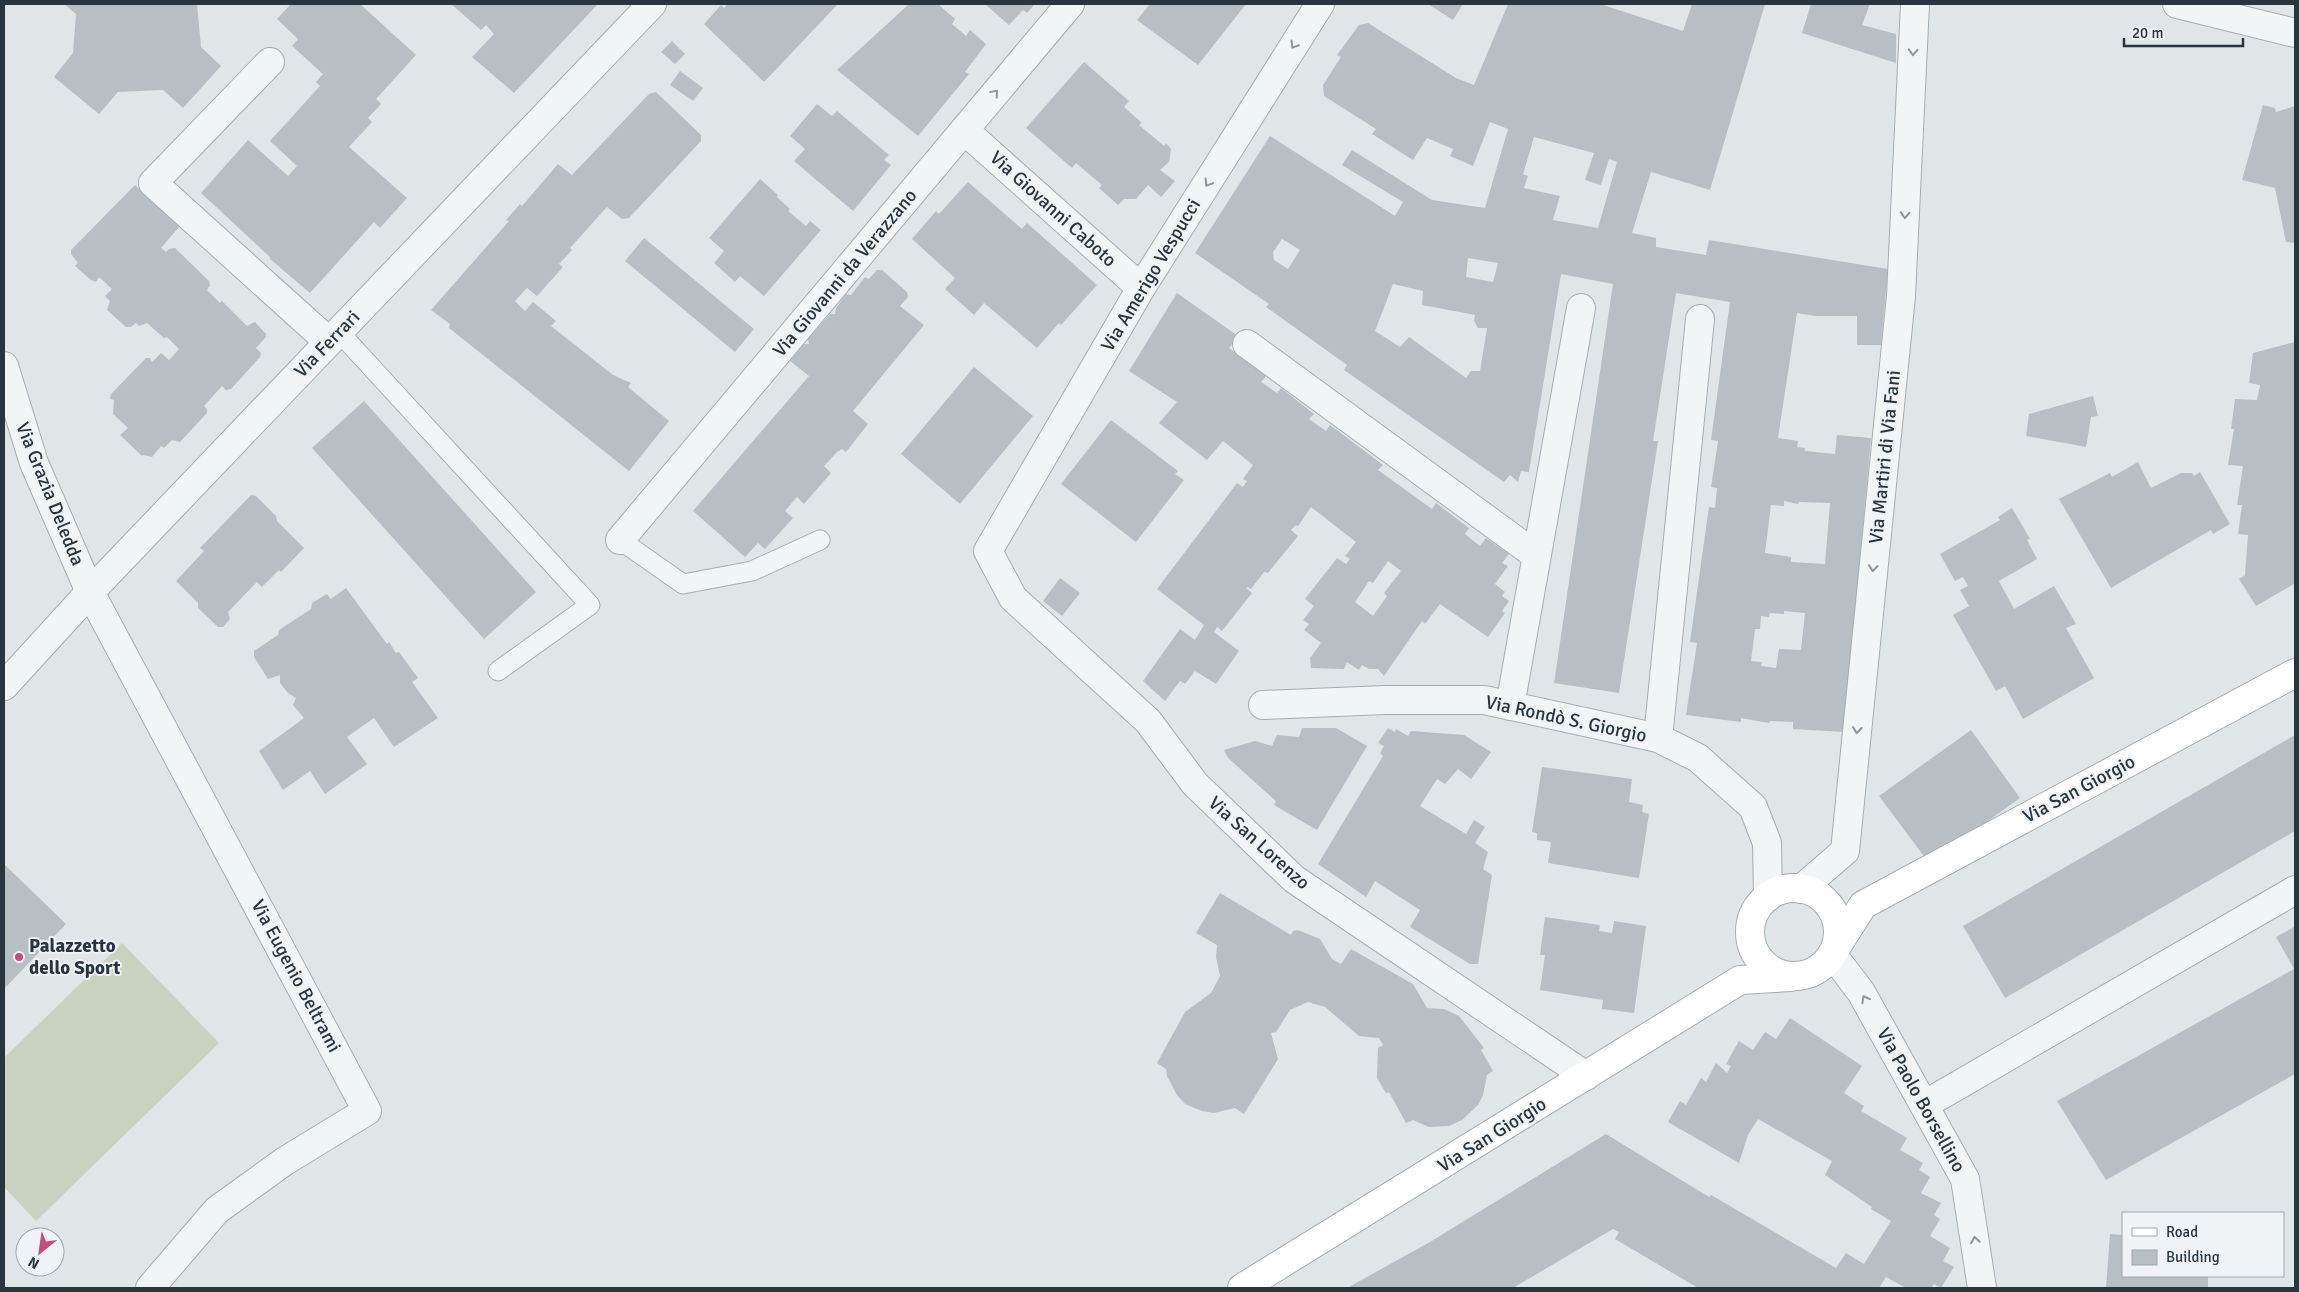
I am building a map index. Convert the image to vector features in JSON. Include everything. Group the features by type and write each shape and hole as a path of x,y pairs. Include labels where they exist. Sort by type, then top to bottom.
{"main road":[{"name":"Via San Giorgio","path":"1242,1288 1740,980 1807,975 1821,968 1863,905 2295,673"},
{"path":"1740,980 1750,927 1756,909 1768,896 1784,890 1809,892 1863,905"},
{"path":"1809,892 1828,906 1836,921 1837,939 1832,954"},
{"path":"1750,927 1751,944 1759,960 1773,971 1791,976"}],"street":[{"name":"Via Ferrari","path":"4,686 90,592 652,4"},
{"name":"Via Giovanni da Verazzano","path":"620,540 1070,4"},
{"name":"Via Amerigo Vespucci","path":"988,551 1141,288 1320,4"},
{"name":"Via Martiri di Via Fani","path":"1809,892 1845,851 1900,296 1915,4"},
{"path":"2177,4 2295,33"},
{"path":"270,62 153,183 334,337"},
{"name":"Via Giovanni Caboto","path":"964,130 1141,288"},
{"path":"1510,706 1581,308"},
{"path":"1658,738 1700,320"},
{"path":"1248,344 1537,556"},
{"name":"Via Grazia Deledda","path":"4,366 34,463 90,592"},
{"name":"Via San Lorenzo","path":"988,551 1013,598 1148,721 1195,784 1294,879 1586,1076"},
{"name":"Via Eugenio Beltrami","path":"90,592 367,1110 285,1161 217,1210 150,1288"},
{"name":"Via Rondò S. Giorgio","path":"1263,705 1385,700 1484,700 1658,738 1698,758 1753,807 1767,843 1768,896"},
{"path":"1924,1105 2295,890"},
{"name":"Via Paolo Borsellino","path":"1832,954 1861,992 1965,1179 1982,1288"}],"lane":[{"path":"334,337 590,606 498,671"},
{"path":"620,540 683,584 752,571 820,540"}],"green space":[{"path":"122,943 219,1043 36,1221 4,1187 4,1058"}],"building":[{"path":"64,4 197,4 201,47 221,66 183,108 163,90 118,92 99,114 54,77 73,53 76,14"},
{"path":"291,4 360,4 416,55 376,99 381,104 368,118 372,122 349,147 407,198 380,228 374,222 310,293 270,259 201,193 248,140 288,176 297,166 270,141 320,86 316,82 323,74 292,46 298,39 277,19"},
{"path":"451,4 598,4 514,93 472,57 494,34 486,25 481,30"},
{"path":"728,4 838,4 764,82 704,24 721,5 724,8"},
{"path":"909,4 938,4 955,19 952,24 966,36 970,30 986,44 965,72 969,74 918,136 837,70"},
{"path":"985,4 1035,4 1027,13 1023,10 1009,25"},
{"path":"1150,4 1246,4 1198,65 1137,20"},
{"path":"1428,4 1463,4 1453,20"},
{"path":"1508,4 1600,4 1683,31 1692,4 1765,4 1710,190 1651,172 1632,233 1656,238 1656,247 1706,255 1709,240 1888,269 1881,345 1857,345 1857,316 1815,316 1797,313 1778,438 1798,441 1797,447 1805,448 1805,451 1835,454 1837,435 1871,438 1844,732 1793,729 1793,722 1770,721 1769,723 1741,718 1741,722 1686,715 1697,643 1690,642 1709,507 1715,508 1717,488 1711,487 1718,441 1711,440 1730,302 1676,293 1653,441 1658,441 1619,693 1554,683 1613,284 1561,274 1529,472 1521,471 1518,482 1510,475 1504,482 1344,370 1347,365 1266,307 1269,304 1195,253 1270,136 1395,216 1403,202 1342,165 1352,150 1432,200 1485,208 1508,129 1490,122 1473,166 1450,156 1453,149 1427,138 1413,160 1372,134 1376,129 1324,96 1323,85 1341,57 1337,55 1359,25 1368,23 1456,78 1474,85","holes":["1534,137 1594,153 1585,180 1601,185 1609,159 1617,162 1598,228 1553,220 1560,196 1524,188 1528,176 1523,174","1282,239 1300,250 1288,269 1274,260 1273,252","1468,258 1498,263 1493,282 1466,277","1393,284 1423,291 1422,305 1475,315 1474,321 1478,328 1487,328 1480,371 1471,371 1466,378 1409,337 1400,347 1375,331","1784,501 1798,504 1799,502 1830,503 1825,564 1791,562 1791,557 1765,553 1771,505 1784,506","1784,611 1805,613 1801,650 1779,649 1776,668 1761,666 1762,662 1751,661 1755,629 1760,629 1761,616 1769,617 1770,613 1784,614"]},
{"path":"1811,4 1870,4 1862,25 1896,34 1896,63 1802,33"},
{"path":"672,41 685,54 675,64 661,52"},
{"path":"1084,62 1129,101 1124,107 1142,123 1139,125 1164,146 1166,143 1171,149 1169,162 1160,170 1175,181 1161,197 1148,185 1136,199 1124,199 1118,205 1099,188 1102,185 1076,163 1072,168 1026,128"},
{"path":"680,71 703,88 693,101 670,85"},
{"path":"656,92 701,135 701,141 629,218 622,219 607,207 570,248 572,250 559,264 563,267 537,296 527,288 515,301 525,311 533,302 556,321 551,326 613,375 631,383 628,387 669,421 629,471 449,328 450,324 431,310 509,221 506,220 520,204 522,206 558,164 572,175 649,94"},
{"path":"817,104 832,116 837,111 889,155 884,160 891,165 853,211 794,161 805,149 790,136"},
{"path":"2263,105 2275,108 2276,112 2295,106 2295,243 2286,242 2275,188 2242,180"},
{"path":"760,179 778,195 777,197 790,209 788,211 806,226 810,221 821,230 764,296 740,276 735,282 714,263 724,251 709,238"},
{"path":"968,182 1022,229 1027,223 1097,285 1061,325 1059,323 1037,348 984,303 974,315 945,289 955,278 912,239 936,211 939,214"},
{"path":"135,185 180,226 161,248 166,252 169,249 175,248 209,281 210,285 207,290 220,303 222,301 247,326 255,322 266,334 266,337 256,348 261,353 260,357 231,389 226,390 222,386 204,406 207,409 207,413 180,442 172,440 164,448 161,446 152,457 142,456 120,435 128,428 113,414 114,400 110,399 111,394 146,358 150,358 152,362 161,353 169,360 179,349 167,337 164,338 147,323 139,326 136,323 131,327 126,327 107,310 110,301 105,296 112,289 99,277 96,282 91,280 75,266 78,263 71,254 71,250"},
{"path":"644,238 754,329 735,352 625,261"},
{"path":"877,270 882,270 907,292 908,297 900,306 924,325 853,411 868,424 846,452 842,449 837,452 824,466 831,473 804,504 797,497 785,511 793,518 765,549 758,543 745,557 693,511 809,376 790,361 804,344 809,344 808,339 830,314 835,314 836,308 846,294 851,295 865,277 869,279"},
{"path":"1177,293 1238,336 1229,348 1266,376 1261,382 1277,393 1281,388 1314,414 1309,419 1326,431 1330,425 1383,465 1378,470 1432,509 1436,503 1469,528 1465,534 1480,546 1486,538 1509,554 1502,563 1508,566 1495,584 1505,592 1502,596 1509,601 1502,611 1505,613 1488,637 1440,604 1425,624 1422,621 1384,676 1378,669 1369,669 1362,665 1359,670 1347,662 1344,669 1311,668 1310,658 1321,643 1304,630 1309,624 1303,620 1314,606 1305,599 1337,558 1346,564 1350,559 1345,556 1356,542 1311,507 1298,526 1296,525 1291,530 1298,536 1268,573 1264,572 1251,589 1246,588 1252,593 1222,631 1217,627 1214,632 1239,651 1216,684 1195,671 1185,684 1180,681 1165,701 1143,681 1180,629 1195,640 1204,625 1157,589 1237,483 1243,487 1247,481 1243,479 1253,465 1223,441 1207,460 1159,423 1177,402 1129,371","holes":["1388,561 1401,571 1384,593 1387,596 1373,616 1355,602 1369,581 1373,583"]},
{"path":"2295,342 2295,586 2294,584 2256,606 2239,579 2245,575 2248,535 2238,534 2242,505 2237,505 2243,466 2228,465 2234,429 2231,429 2235,399 2257,400 2260,385 2249,383 2253,353"},
{"path":"974,367 1033,416 960,504 901,454"},
{"path":"2093,396 2098,416 2091,417 2086,447 2026,436 2029,414"},
{"path":"364,401 536,592 484,639 312,448"},
{"path":"1111,420 1178,471 1175,474 1184,480 1136,542 1061,484"},
{"path":"2138,462 2151,488 2181,473 2192,473 2194,476 2200,472 2230,524 2213,534 2211,530 2111,588 2059,499 2110,473 2112,477"},
{"path":"251,495 256,496 276,516 277,521 304,548 281,572 279,570 262,587 257,582 228,612 230,619 223,627 218,627 198,608 198,603 176,581 204,551 200,548"},
{"path":"2012,508 2030,539 2027,540 2037,559 1999,581 2014,609 2054,586 2076,624 2066,628 2094,678 2023,719 2005,686 1996,691 1953,615 1969,606 1960,590 1968,586 1963,577 1955,581 1940,554 2000,520 1998,517"},
{"path":"1060,578 1080,593 1062,616 1043,601"},
{"path":"346,588 387,644 389,642 396,653 399,652 418,678 412,682 438,718 394,747 374,718 347,737 367,764 325,794 310,771 283,790 259,751 304,718 293,705 296,698 288,693 280,683 280,675 268,679 254,657 254,651 278,635 279,630 311,609 312,603 327,594 331,599"},
{"path":"1302,728 1336,728 1367,746 1317,830 1274,805 1276,801 1228,758 1224,750 1255,741 1272,746 1277,735 1299,737"},
{"path":"1388,728 1395,732 1396,729 1408,736 1411,731 1464,735 1491,752 1471,779 1458,769 1445,784 1437,779 1420,806 1466,834 1474,820 1485,827 1475,843 1488,852 1483,869 1492,875 1478,964 1470,964 1410,927 1420,910 1375,881 1366,897 1318,864 1383,756 1380,753 1384,746 1378,743"},
{"path":"1971,730 2020,798 1929,863 1879,796"},
{"path":"2295,735 2295,831 2005,998 1963,926"},
{"path":"1542,767 1632,779 1629,802 1643,805 1642,812 1649,814 1639,878 1548,863 1551,842 1537,840 1537,833 1532,832"},
{"name":"Palazzetto dello Sport","path":"4,864 66,924 4,989"},
{"path":"1220,893 1291,935 1293,931 1298,930 1320,939 1332,959 1341,964 1351,949 1413,984 1427,1008 1444,1009 1459,1016 1484,1048 1481,1050 1493,1071 1487,1075 1483,1095 1478,1105 1462,1120 1449,1126 1429,1127 1413,1120 1406,1123 1389,1092 1386,1093 1377,1078 1378,1048 1383,1045 1379,1038 1359,1036 1325,1007 1308,1002 1290,1010 1276,1032 1271,1033 1278,1059 1244,1114 1235,1108 1214,1113 1202,1111 1185,1104 1177,1095 1167,1076 1166,1069 1157,1063 1185,1012 1211,993 1220,976 1216,957 1217,945 1196,933"},
{"path":"1545,917 1600,925 1599,931 1612,933 1614,921 1646,926 1634,1013 1602,1009 1603,1000 1540,990 1545,955 1540,955"},
{"path":"2294,927 2295,1074 2106,1180 2057,1101 2294,969 2276,937"},
{"path":"1790,1018 1862,1066 1844,1093 1864,1106 1861,1111 1907,1138 1900,1150 1923,1163 1919,1170 1930,1177 1921,1193 1941,1203 1934,1215 1940,1219 1930,1236 1950,1248 1943,1261 1954,1267 1941,1288 1934,1284 1931,1288 1906,1288 1886,1277 1879,1288 1698,1288 1615,1239 1619,1232 1613,1229 1513,1288 1347,1288 1430,1242 1606,1134 1709,1197 1711,1195 1836,1268 1846,1253 1864,1264 1891,1221 1871,1209 1872,1207 1825,1175 1832,1161 1758,1119 1748,1135 1739,1163 1668,1122 1680,1101 1686,1105 1701,1078 1706,1082 1716,1063 1727,1073 1731,1066 1726,1064 1739,1041 1753,1050 1765,1032 1776,1039"},
{"path":"2110,1234 2122,1235 2122,1277 2208,1277 2208,1288 2106,1288"}],"place":[{"name":"Palazzetto dello Sport","path":"19,957"}]}
